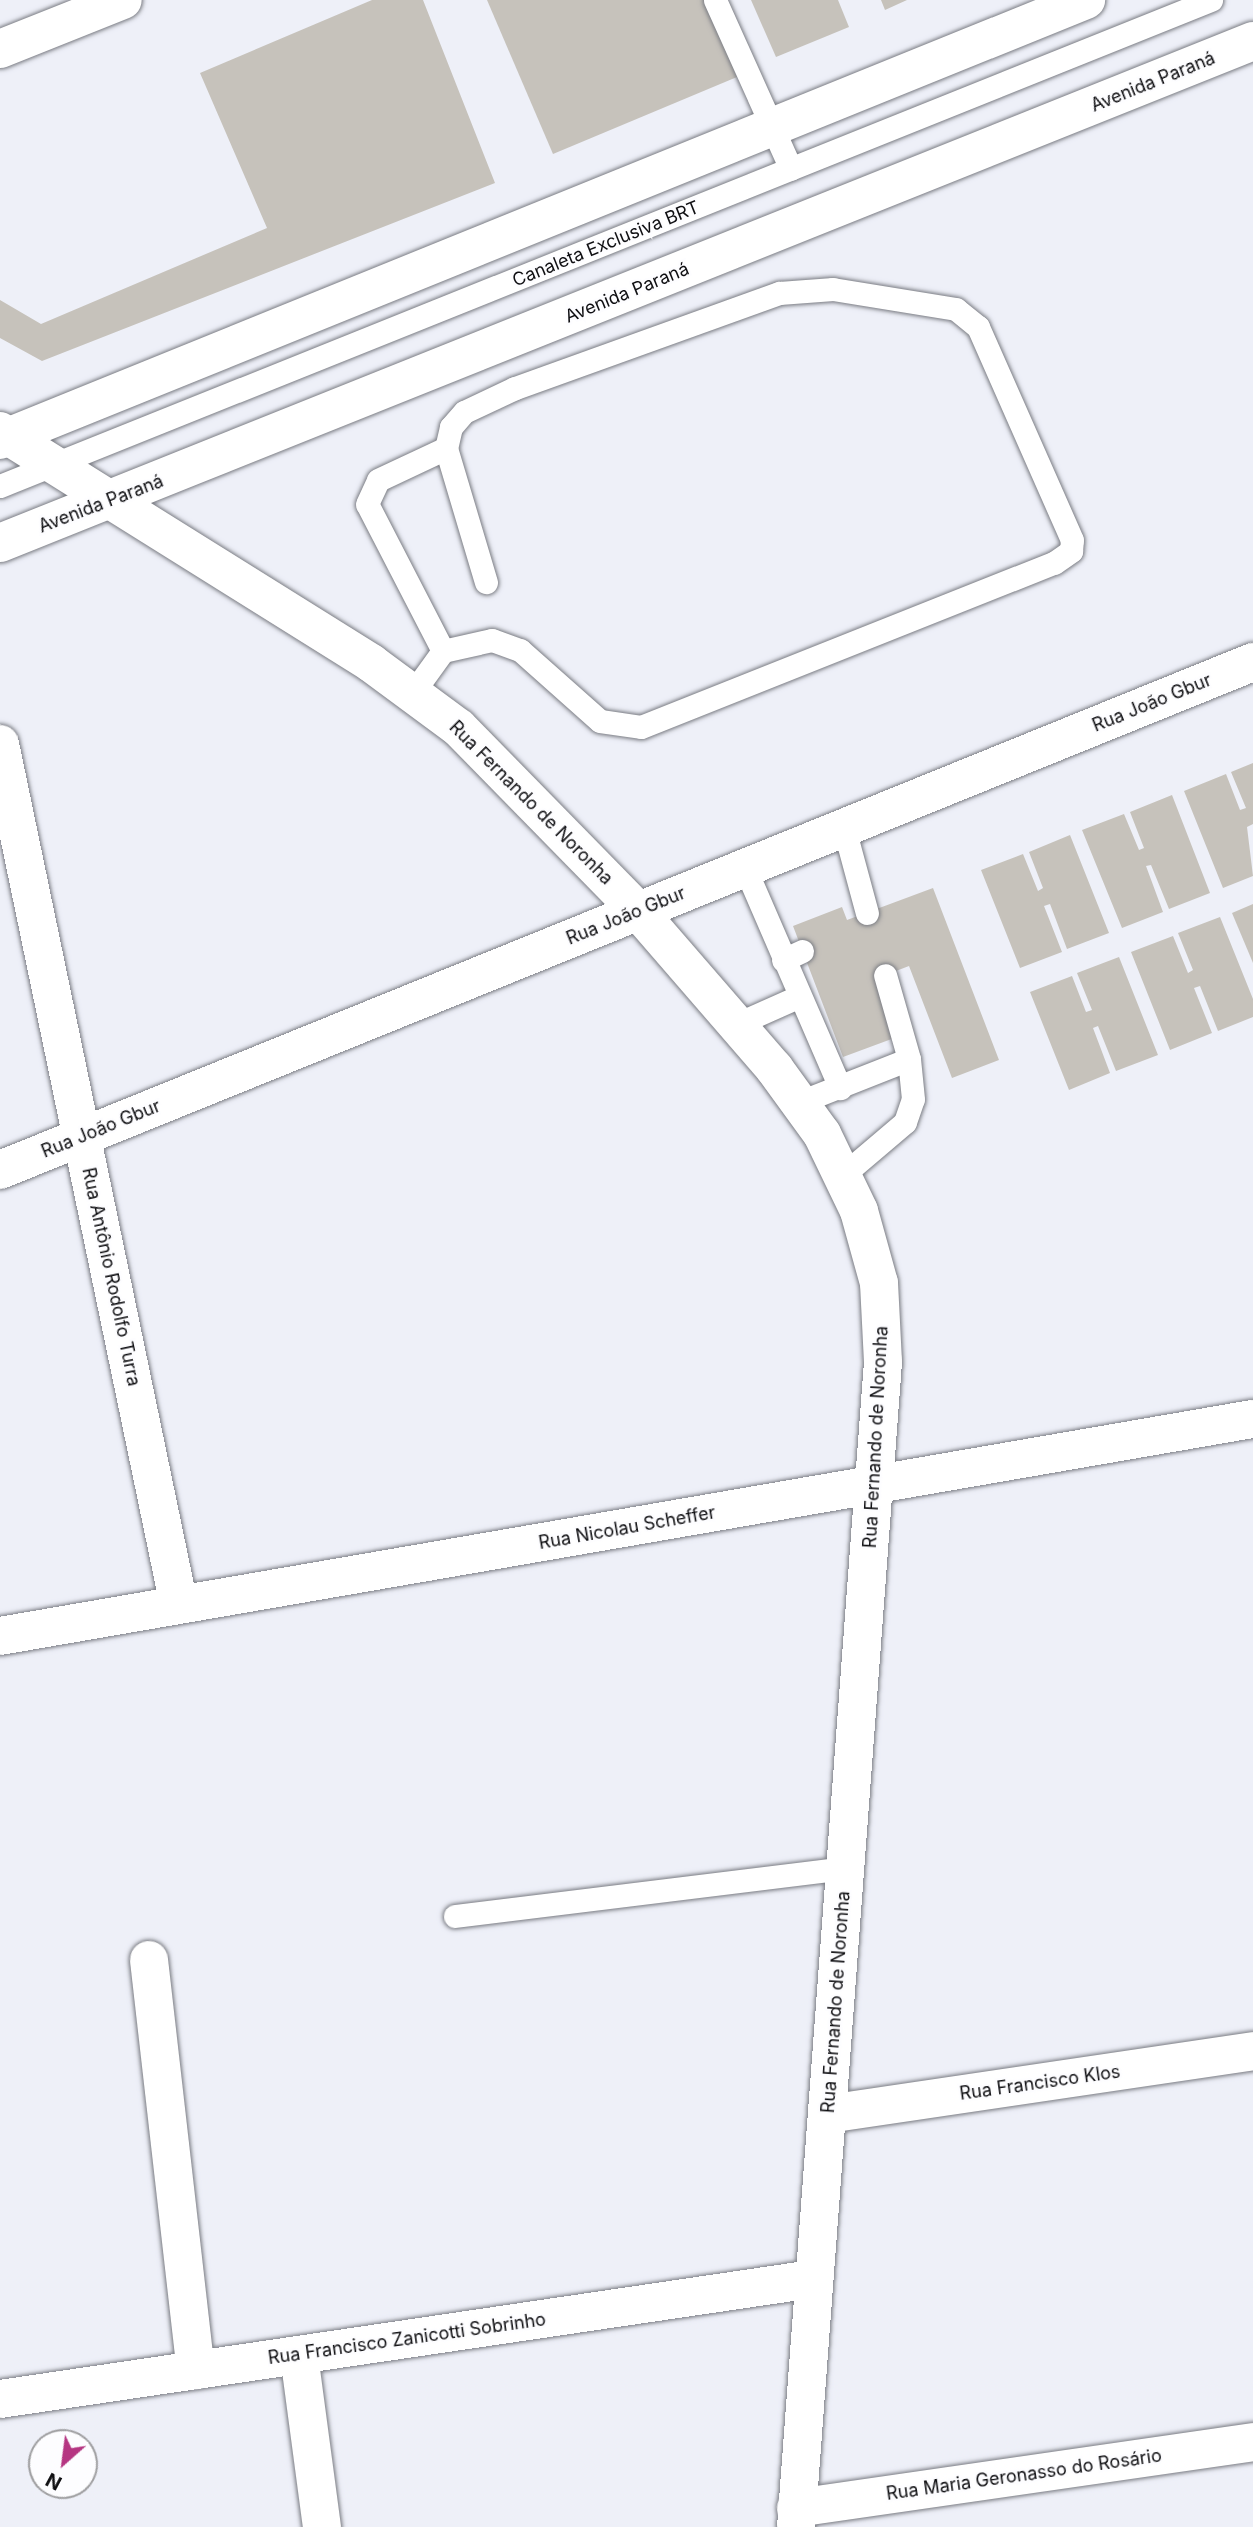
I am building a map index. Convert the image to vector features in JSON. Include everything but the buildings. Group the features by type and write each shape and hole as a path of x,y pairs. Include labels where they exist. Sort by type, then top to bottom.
{"street":[{"path":"0,49 123,0"},
{"path":"3,436 1086,0"},
{"name":"Avenida Paraná","path":"0,543 1253,41"},
{"name":"Rua Fernando de Noronha","path":"3,436 414,691 502,768 638,911 737,1024 800,1102 844,1174 871,1246 883,1323 874,1485 796,2518"},
{"name":"Rua João Gbur","path":"0,1170 1253,662"},
{"name":"Rua Antônio Rodolfo Turra","path":"0,744 179,1605"},
{"name":"Rua Nicolau Scheffer","path":"0,1636 1253,1419"},
{"path":"149,1960 196,2370"},
{"name":"Rua Francisco Klos","path":"828,2114 1253,2051"},
{"name":"Rua Francisco Zanicotti Sobrinho","path":"0,2399 813,2279"},
{"path":"299,2355 322,2527"},
{"name":"Rua Maria Geronasso do Rosário","path":"796,2518 1253,2442"}],"lane":[{"path":"715,0 769,128 791,169"},
{"name":"Canaleta Exclusiva BRT","path":"0,486 1211,0"},
{"path":"414,691 443,651 492,640 520,650 600,721 640,727 1054,563 1071,551 1072,540 978,327 956,309 833,289 779,293 515,388 464,412 446,448 378,480 367,504 443,651"},
{"path":"446,448 486,582"},
{"path":"844,828 867,913"},
{"path":"746,868 792,956 798,997 840,1088"},
{"path":"844,1174 905,1122 913,1099 909,1059 885,975"},
{"path":"737,1024 798,997"},
{"path":"800,1102 909,1059"},
{"path":"455,1916 845,1868"}]}
